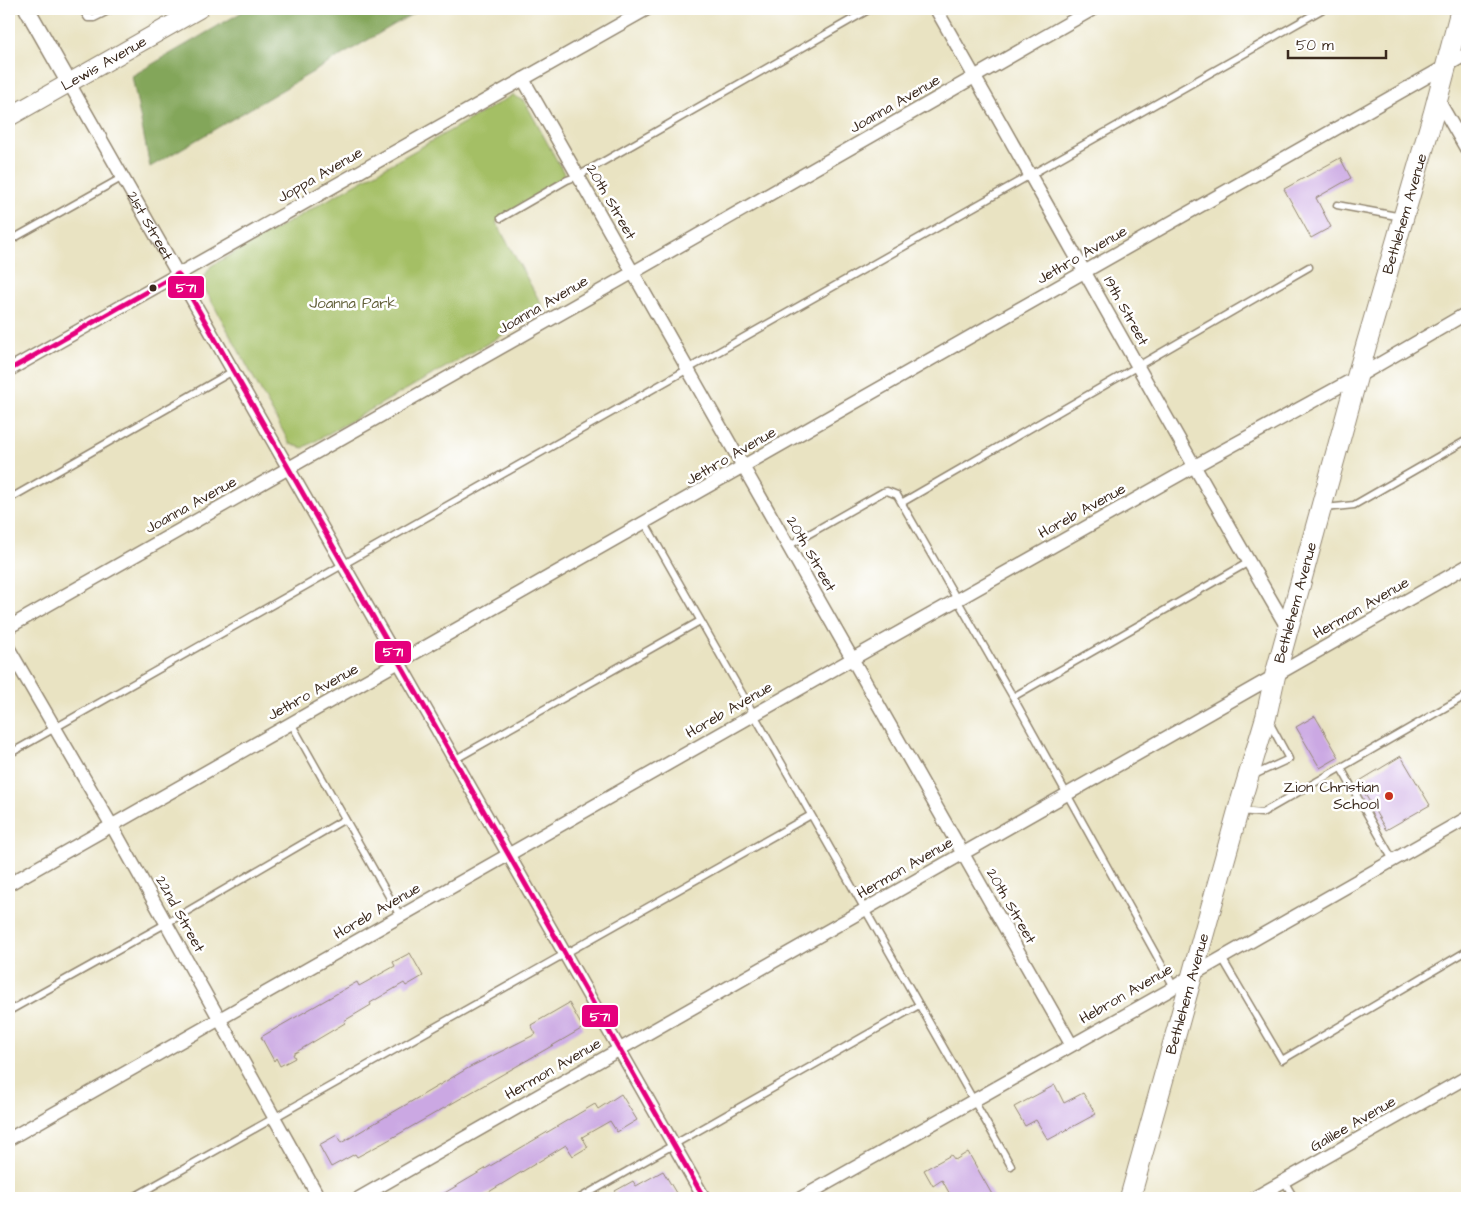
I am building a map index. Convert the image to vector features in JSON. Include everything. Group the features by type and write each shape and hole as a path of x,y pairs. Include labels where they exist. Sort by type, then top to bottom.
{"main road":[{"name":"Lewis Avenue","path":"9,117 181,16 199,9"},
{"name":"Bethlehem Avenue","path":"1130,1198 1247,778 1266,717 1275,676 1357,377 1461,9"}],"street":[{"name":"21st Street","path":"27,9 704,1198"},
{"name":"Joppa Avenue","path":"9,370 647,9"},
{"name":"19th Street","path":"936,9 1086,272 1193,467 1288,629"},
{"name":"Joanna Avenue","path":"9,626 1093,9"},
{"name":"Jethro Avenue","path":"9,884 1467,54"},
{"name":"20th Street","path":"523,79 1071,1044"},
{"path":"1437,98 1467,150"},
{"name":"Horeb Avenue","path":"9,1139 852,659 1357,377 1467,313"},
{"name":"Hermon Avenue","path":"359,1198 1467,566"},
{"name":"22nd Street","path":"9,649 167,923 319,1198"},
{"name":"Hebron Avenue","path":"801,1198 1174,987 1467,818"},
{"name":"Galilee Avenue","path":"1254,1198 1467,1077"}],"lane":[{"path":"82,9 88,18 94,18 112,9"},
{"path":"501,218 870,9"},
{"path":"9,754 1323,9"},
{"path":"9,241 123,177"},
{"path":"1337,205 1403,217"},
{"path":"902,502 1309,267"},
{"path":"9,499 233,371"},
{"path":"1321,509 1354,505 1467,440"},
{"path":"788,546 883,492 894,493 902,502 1174,987"},
{"path":"644,524 1011,1166"},
{"path":"1013,697 1249,562"},
{"path":"454,760 700,621"},
{"path":"1238,811 1262,813 1467,695"},
{"path":"1247,778 1289,759 1266,717"},
{"path":"291,723 400,916"},
{"path":"1341,768 1393,860"},
{"path":"132,1198 811,816"},
{"path":"9,1011 167,923 345,819"},
{"path":"1222,958 1282,1060 1467,951"},
{"path":"580,1198 919,1005"},
{"path":"1284,1181 1294,1198"}],"green space":[{"path":"247,9 421,9 150,167 132,76"},
{"name":"Joanna Park","path":"513,95 525,102 567,179 496,222 545,311 303,448 290,444 201,282 211,266"}],"building":[{"path":"1340,158 1351,178 1316,198 1331,227 1311,238 1284,189"},
{"path":"1315,716 1339,757 1320,768 1296,727"},
{"path":"1401,756 1430,805 1386,830 1358,782"},
{"path":"410,953 423,976 406,986 404,983 370,1003 371,1005 344,1021 345,1023 293,1054 295,1058 280,1066 276,1058 274,1061 261,1037 357,982 359,986 395,966 393,962"},
{"path":"569,1003 583,1028 385,1142 357,1157 355,1154 331,1167 319,1145 337,1135 341,1143 470,1067 536,1034 531,1025"},
{"path":"1055,1085 1064,1103 1083,1093 1096,1114 1048,1140 1036,1120 1025,1126 1014,1107"},
{"path":"621,1094 637,1120 617,1132 610,1121 582,1137 588,1147 573,1156 566,1145 479,1198 436,1198 595,1104 598,1109"},
{"path":"968,1152 994,1198 952,1198 942,1180 933,1186 924,1170 951,1155 955,1160"},
{"path":"663,1171 679,1198 619,1198 615,1191 633,1181 636,1186"}],"transit line":[{"name":"571","path":"9,370 178,274 704,1198"}],"place":[{"name":"Zion Christian School","path":"1389,796"}]}
